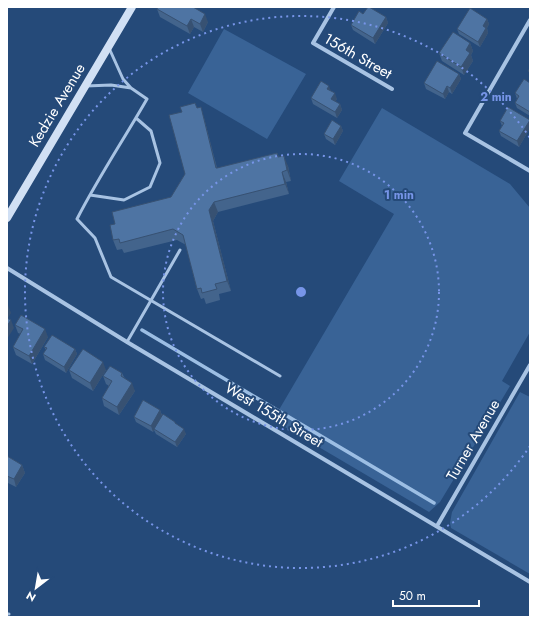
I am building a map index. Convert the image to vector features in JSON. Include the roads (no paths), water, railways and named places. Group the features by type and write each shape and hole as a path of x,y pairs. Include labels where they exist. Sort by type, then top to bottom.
{"main road":[{"name":"Kedzie Avenue","path":"7,218 132,7"}],"street":[{"name":"156th Street","path":"334,7 313,43 392,89"},
{"path":"530,20 465,133 530,171"},
{"name":"West 155th Street","path":"7,268 127,342 530,582"},
{"name":"Turner Avenue","path":"437,526 530,365"}],"lane":[{"path":"109,46 123,79 130,88 147,99 90,195 78,219 95,238 111,277 280,376"},
{"path":"85,86 111,85 130,88"},
{"path":"90,195 124,200 150,187 160,163 151,130 136,118"},
{"path":"127,342 180,250"}],"waterway":[{"path":"142,330 434,503"}]}
